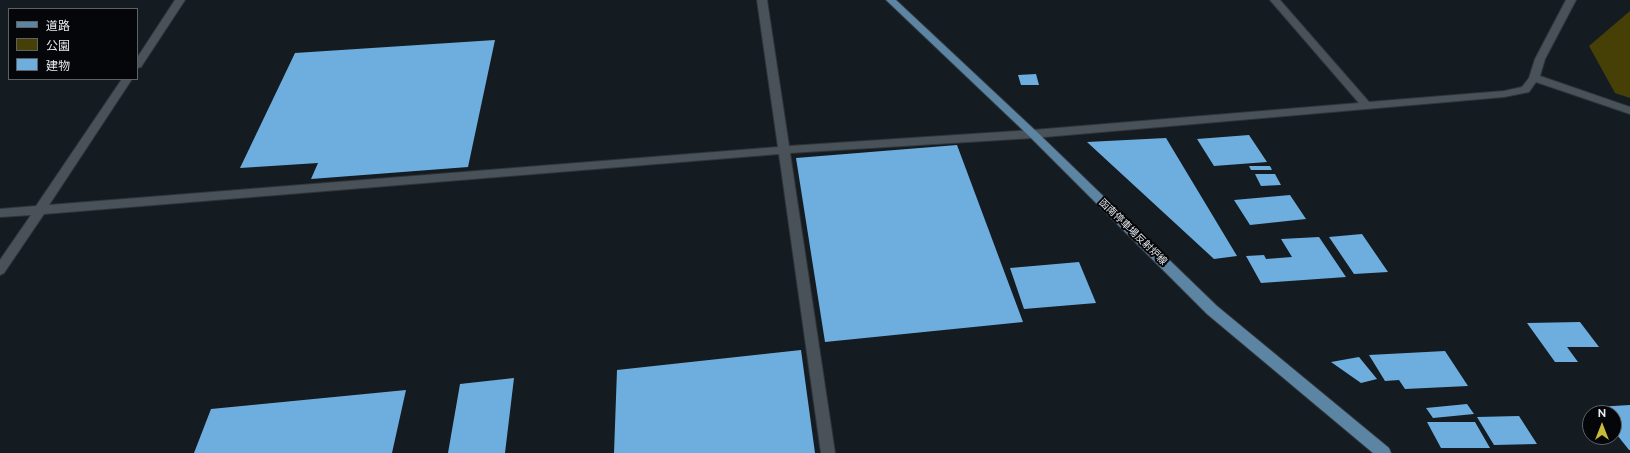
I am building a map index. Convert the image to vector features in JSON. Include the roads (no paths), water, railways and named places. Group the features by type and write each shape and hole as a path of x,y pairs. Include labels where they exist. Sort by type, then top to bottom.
{"main road":[{"name":"函南停車場反射炉線","path":"891,0 1033,134 1212,310 1384,453"}],"street":[{"path":"138,63 180,0"},
{"path":"762,0 828,453"},
{"path":"1275,0 1366,105"},
{"path":"0,213 784,150 1033,134 1504,94 1525,90 1534,78 1540,59 1571,0"},
{"path":"1534,78 1630,111"},
{"path":"0,270 127,80"}]}
